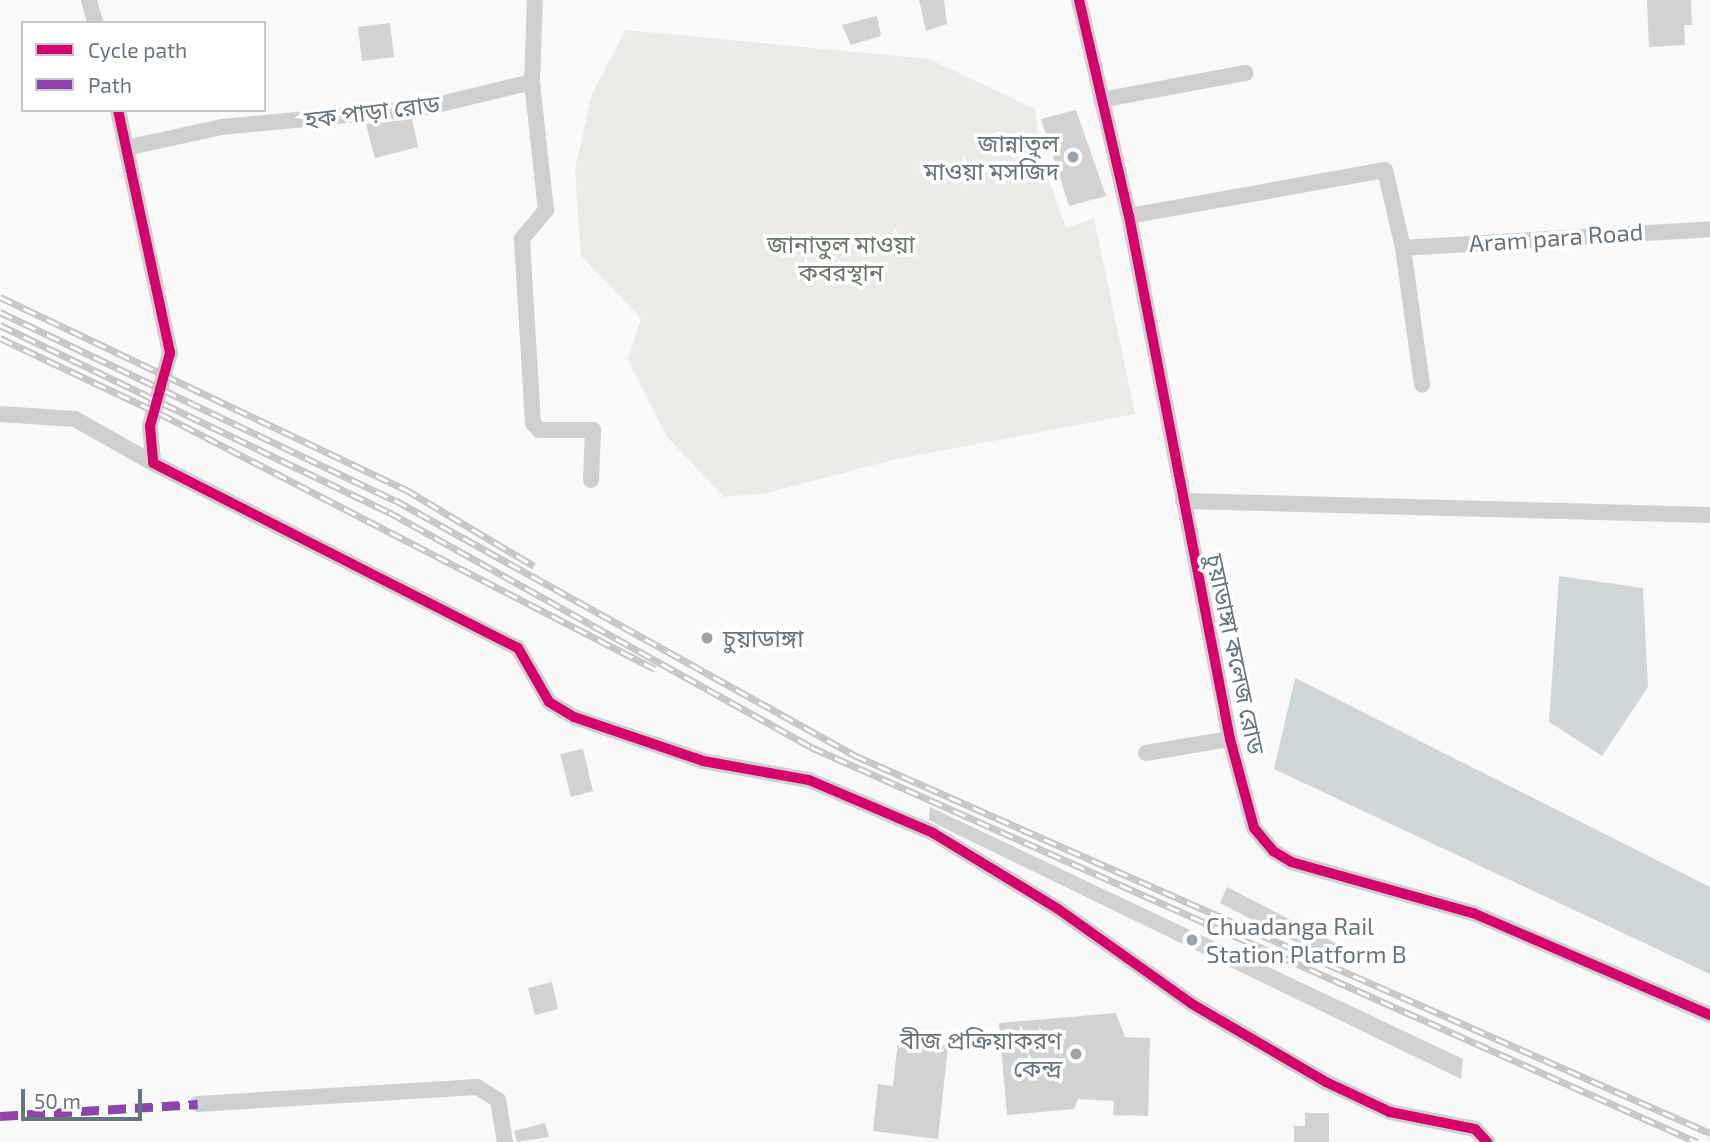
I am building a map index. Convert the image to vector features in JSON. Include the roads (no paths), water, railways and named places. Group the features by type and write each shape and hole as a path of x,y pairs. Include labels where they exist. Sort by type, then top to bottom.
{"street":[{"path":"89,0 94,21"},
{"path":"535,0 532,82 546,210 522,239 533,424 539,430 593,430 591,480"},
{"name":"চুয়াডাঙ্গা কলেজ রোড","path":"1079,0 1129,216 1230,739 1254,828 1291,862 1474,913 1710,1015"},
{"path":"1101,100 1245,73"},
{"name":"হক পাড়া রোড","path":"130,147 222,127 428,107 532,82"},
{"path":"119,112 130,147 170,353 150,426 153,463"},
{"path":"1129,216 1378,168 1388,176 1403,248 1422,385"},
{"name":"Aram para Road","path":"1403,248 1710,229"},
{"path":"0,414 75,419 153,463 518,648 549,702 574,716 703,761 809,780 933,833 1058,909 1192,1004 1326,1082 1390,1112 1475,1129 1487,1142"},
{"path":"1182,501 1710,515"},
{"path":"1146,752 1230,739"},
{"path":"198,1104 477,1087 498,1100 505,1142"}],"railway":[{"path":"0,297 405,489 534,566"},
{"path":"0,312 395,500 854,755 1710,1133"},
{"path":"0,325 389,512 811,747 1697,1142"},
{"path":"0,338 159,413 655,669"}],"place":[{"name":"জান্নাতুল মাওয়া মসজিদ","path":"1073,157"},
{"name":"চুয়াডাঙ্গা","path":"707,638"},
{"name":"Chuadanga Rail Station Platform B","path":"1192,940"},
{"name":"বীজ প্রক্রিয়াকরণ কেন্দ্র","path":"1076,1054"}],"park label":[{"name":"জানাতুল মাওয়া কবরস্থান","path":"841,258"}]}
